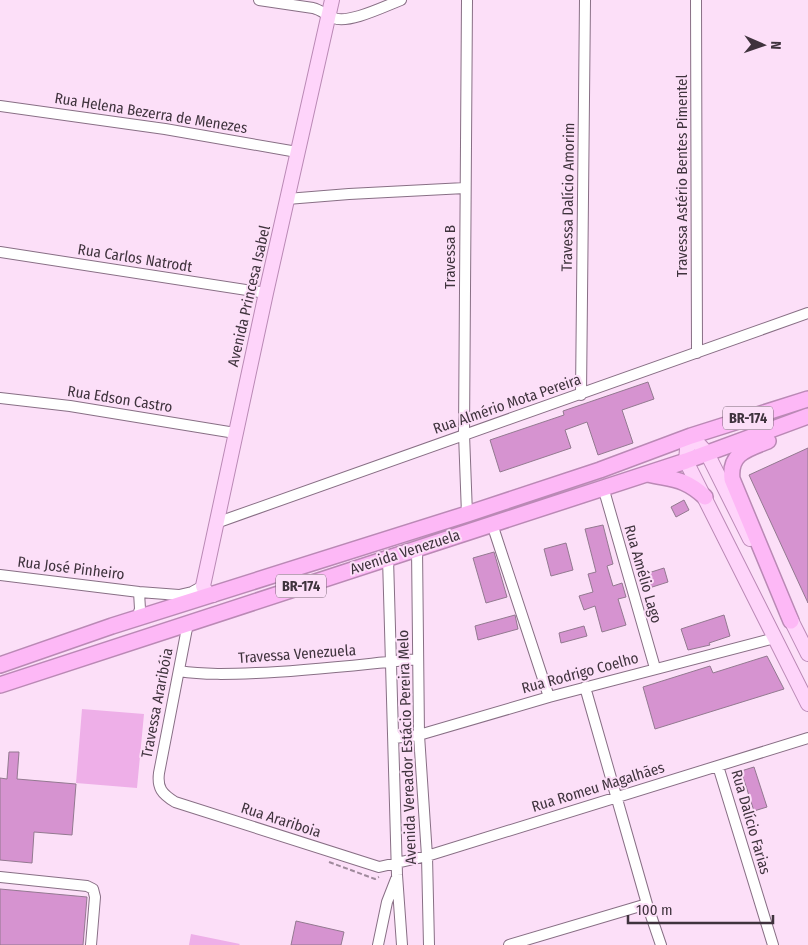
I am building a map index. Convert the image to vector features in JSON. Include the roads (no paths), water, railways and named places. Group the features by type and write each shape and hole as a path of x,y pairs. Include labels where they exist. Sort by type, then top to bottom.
{"highway":[{"name":"Avenida Venezuela","path":"0,665 138,618 208,591 274,575 467,514 600,470 689,437 807,399"},
{"name":"Avenida Venezuela","path":"0,685 686,461 808,416"},
{"path":"791,621 756,534 733,484 732,466 737,456 743,452 808,424"},
{"path":"646,474 681,480 691,484 705,497"},
{"path":"274,575 282,578 284,582 283,589 274,595"},
{"path":"69,641 58,649 56,657 59,662 73,661"}],"main road":[{"name":"Avenida Princesa Isabel","path":"208,591 216,523 332,0"},
{"path":"689,437 707,453 791,621 807,649"},
{"path":"689,437 686,461 808,704"}],"street":[{"path":"259,0 313,8 334,18 341,19 354,18 401,0"},
{"name":"Travessa B","path":"467,0 464,434 467,514"},
{"name":"Travessa Dalício Amorim","path":"580,394 585,0"},
{"name":"Travessa Astério Bentes Pimentel","path":"696,0 697,352"},
{"name":"Rua Helena Bezerra de Menezes","path":"0,106 165,129 297,152"},
{"path":"287,199 465,188"},
{"name":"Rua Carlos Natrodt","path":"0,252 266,293"},
{"name":"Rua Almério Mota Pereira","path":"216,523 808,313"},
{"name":"Rua Edson Castro","path":"0,398 70,406 235,433"},
{"name":"Rua Amélio Lago","path":"603,487 654,668"},
{"path":"492,524 549,697"},
{"name":"Avenida Vereador Estácio Pereira Melo","path":"416,548 419,735 429,945"},
{"name":"Avenida Vereador Estácio Pereira Melo","path":"388,558 397,870 402,945"},
{"name":"Rua José Pinheiro","path":"0,575 139,592 179,594 208,591"},
{"name":"Rua José Pinheiro","path":"138,618 140,609 139,592"},
{"name":"Travessa Araribóia","path":"160,789 158,783 159,773 188,623"},
{"name":"Rua Rodrigo Coelho","path":"394,738 419,735 654,668 776,638"},
{"name":"Travessa Venezuela","path":"179,671 277,672 418,659"},
{"path":"585,687 647,904 661,945"},
{"name":"Rua Romeu Magalhães","path":"397,870 426,856 808,738"},
{"name":"Rua Dalício Farias","path":"718,766 772,945"},
{"name":"Rua Arariboia","path":"160,789 165,796 175,802 372,865 397,870"},
{"path":"378,945 387,902 397,870"},
{"path":"0,877 87,886 93,889 95,897 91,945"},
{"path":"509,945 647,904"}]}
